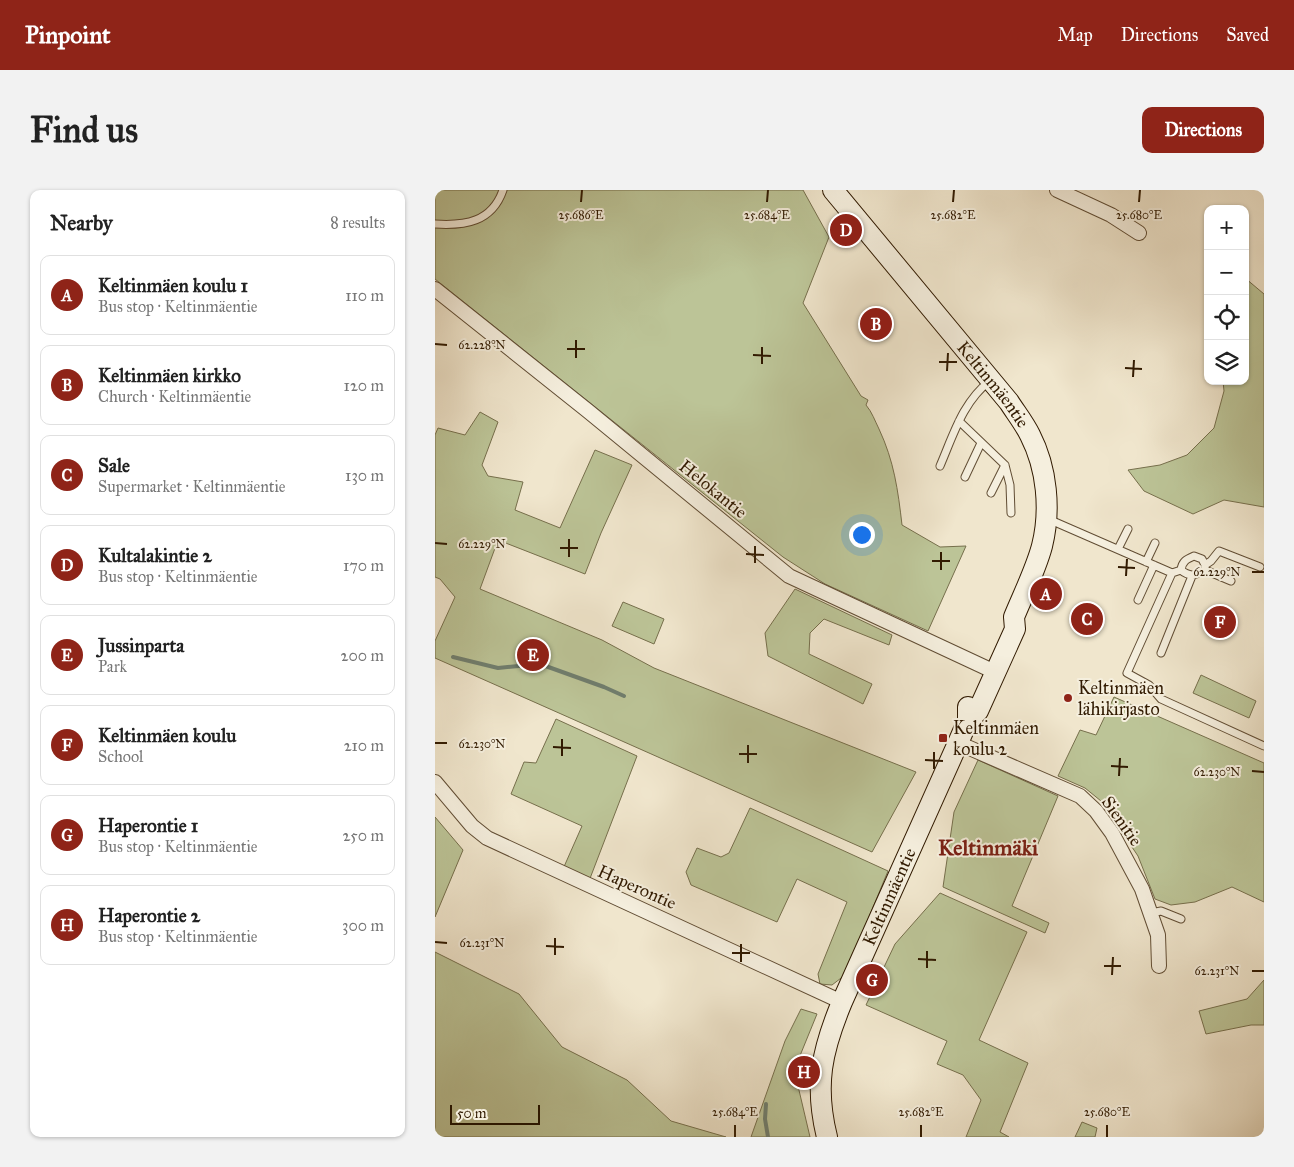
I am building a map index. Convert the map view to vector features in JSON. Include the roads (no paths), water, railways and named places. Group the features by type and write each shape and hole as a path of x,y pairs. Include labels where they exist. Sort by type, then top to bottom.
{"main road":[{"name":"Keltinmäentie","path":"827,1137 820,1100 820,1080 824,1051 842,1002 968,720 978,711 990,670 1015,629 1014,617 1042,547 1047,518 1046,493 1041,466 1030,435 1009,402 833,190"}],"street":[{"path":"1057,190 1111,215 1139,234"},
{"name":"Helokantie","path":"435,289 588,411 789,576 990,670"},
{"name":"Sienitie","path":"958,743 1080,796 1096,811 1111,833 1142,889 1158,935 1159,966"},
{"name":"Haperontie","path":"435,782 472,826 487,838 842,1002"}],"lane":[{"path":"435,224 469,224 486,215 500,200 503,190"},
{"path":"940,466 959,421 979,389 991,380"},
{"path":"959,421 1005,465 1010,485 1011,513"},
{"path":"965,477 981,442"},
{"path":"991,493 1005,465"},
{"path":"1047,518 1172,573 1181,570"},
{"path":"1118,549 1128,529"},
{"path":"1146,562 1155,543"},
{"path":"1181,570 1192,576 1199,574 1219,551 1260,567"},
{"path":"1181,570 1186,560 1194,556 1202,559 1205,567 1231,581"},
{"path":"1138,600 1154,565"},
{"path":"1172,573 1127,673 1149,685 1161,700 1264,746"},
{"path":"1161,653 1192,576"},
{"path":"1151,913 1161,911 1181,919"}],"waterway":[{"path":"453,657 498,668 540,664 624,696"},
{"path":"766,1104 765,1119 768,1137"}],"place":[{"name":"Kultalakintie 2","path":"846,230"},
{"name":"Keltinmäen kirkko","path":"876,324"},
{"name":"Keltinmäen koulu 1","path":"1046,594"},
{"name":"Sale","path":"1087,619"},
{"name":"Keltinmäen koulu","path":"1220,622"},
{"name":"Jussinparta","path":"533,655"},
{"name":"Keltinmäen lähikirjasto","path":"1068,698"},
{"name":"Keltinmäen koulu 2","path":"943,738"},
{"name":"Haperontie 1","path":"872,980"},
{"name":"Haperontie 2","path":"804,1072"}],"district":[{"name":"Keltinmäki","path":"988,847"}]}
